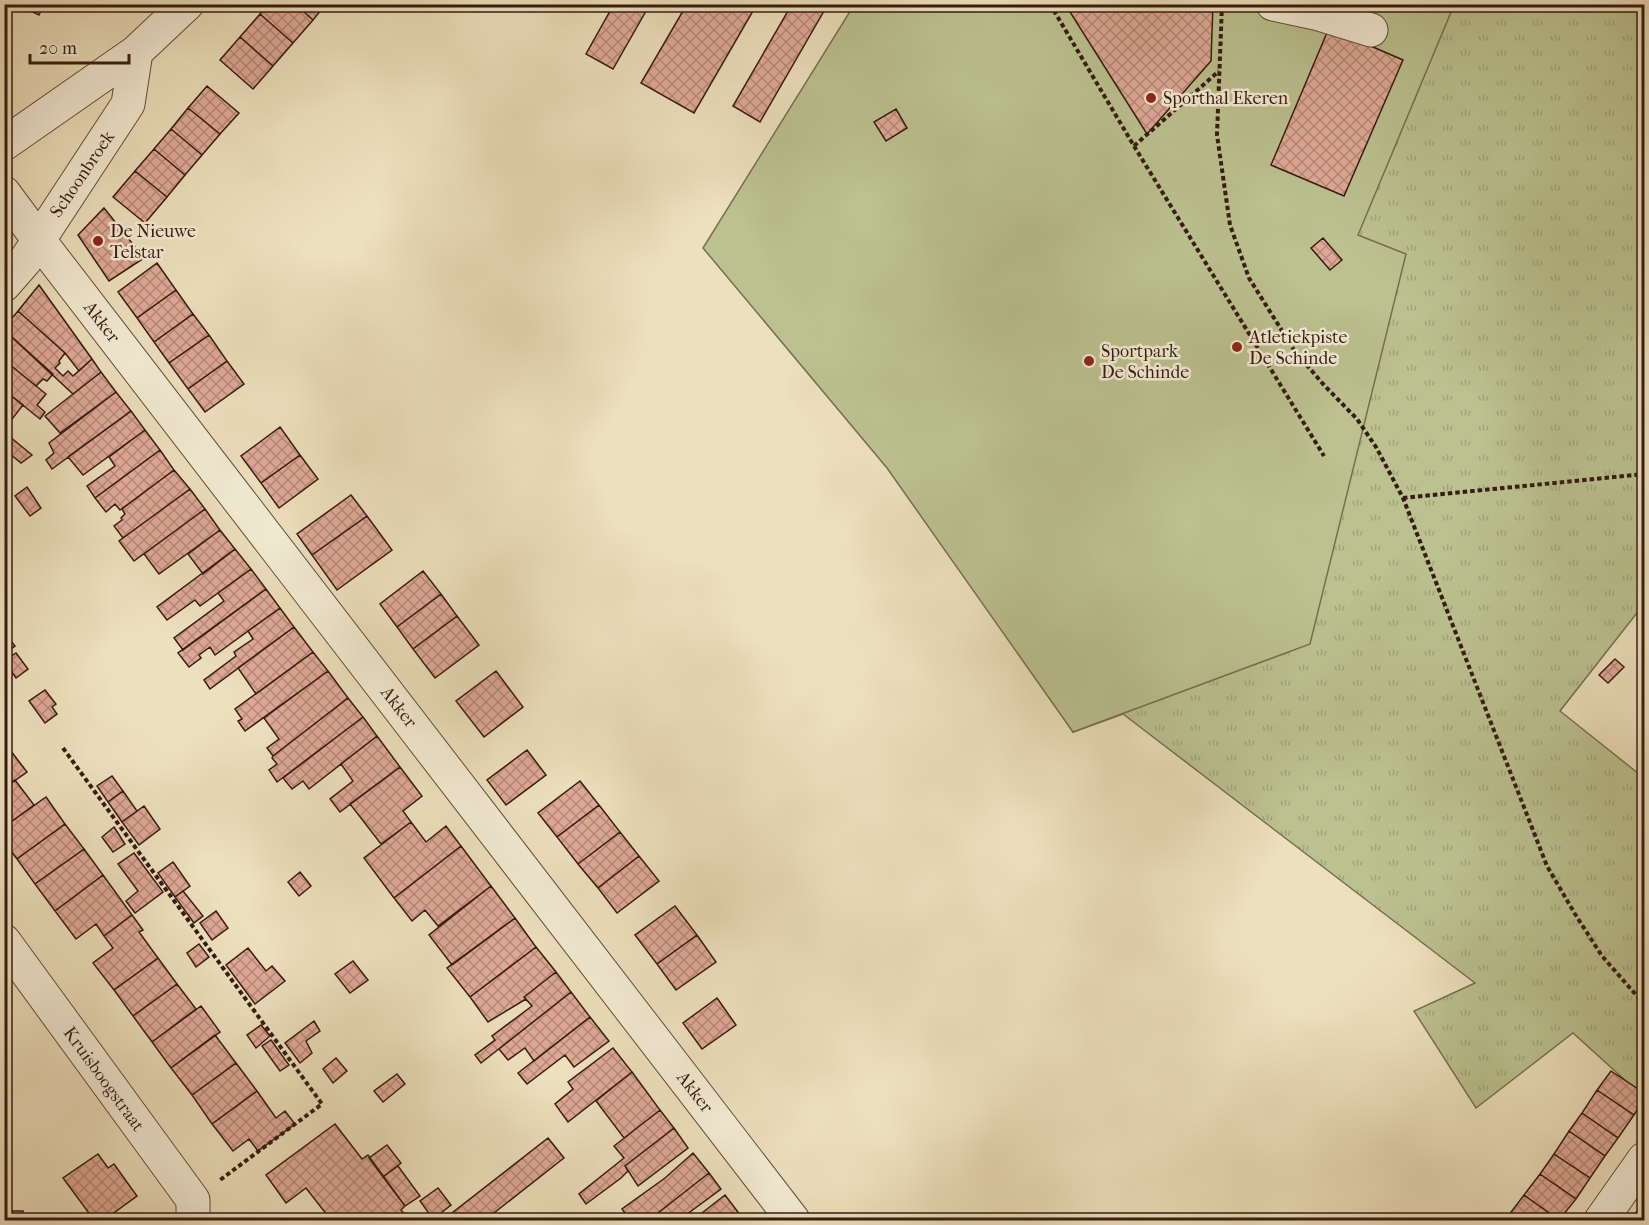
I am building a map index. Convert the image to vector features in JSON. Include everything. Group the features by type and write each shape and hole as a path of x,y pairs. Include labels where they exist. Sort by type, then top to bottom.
{"street":[{"path":"4,144 136,52 187,4"},
{"path":"1273,4 1319,14 1371,30"},
{"name":"Schoonbroek","path":"4,285 25,261 128,105 136,52"},
{"name":"Akker","path":"4,193 793,1221"},
{"name":"Kruisboogstraat","path":"4,941 193,1210"},
{"path":"1601,1221 1644,1159"}],"path":[{"path":"1050,4 1324,456"},
{"path":"1222,4 1217,135 1230,225 1249,278 1294,350 1323,384 1357,418 1376,447 1403,498 1548,866 1602,956 1644,1004"},
{"path":"1636,4 1644,10"},
{"path":"1134,146 1220,70"},
{"path":"1403,498 1644,474"},
{"path":"63,748 322,1104 193,1210"}],"green space":[{"path":"854,5 1644,5 1644,604 1560,711 1644,778 1644,1083 1637,1091 1573,1033 1476,1108 1414,1011 1475,983 1123,714 1073,732 900,457"},
{"name":"Sportpark De Schinde","path":"854,5 1454,5 1358,235 1406,254 1310,644 1073,732 887,468 703,248"}],"building":[{"path":"16,4 44,4 39,15"},
{"path":"269,4 295,4 313,20 293,43 260,14"},
{"path":"295,4 326,4 313,20"},
{"path":"614,4 650,4 613,69 586,54"},
{"path":"687,4 757,4 694,113 641,83"},
{"path":"792,4 828,4 760,122 733,106"},
{"name":"Sporthal Ekeren","path":"1065,4 1213,4 1211,61 1147,134"},
{"path":"260,14 293,43 273,66 240,37"},
{"path":"1329,28 1403,60 1344,196 1271,165"},
{"path":"240,37 273,66 253,89 220,60"},
{"path":"207,86 239,113 220,134 188,108"},
{"path":"188,108 220,134 202,155 171,129"},
{"path":"896,109 907,128 886,141 874,122"},
{"path":"171,129 202,155 185,175 154,149"},
{"path":"154,149 185,175 167,197 135,171"},
{"path":"135,171 167,197 145,223 113,197"},
{"path":"104,208 144,258 109,281 78,235"},
{"path":"1323,238 1342,260 1330,270 1311,248"},
{"path":"157,263 176,290 137,318 118,292"},
{"path":"39,285 92,359 79,371 65,353 18,311"},
{"path":"176,290 193,314 154,342 137,318"},
{"path":"18,311 65,353 55,368 63,376 68,371 73,376 92,359 101,372 73,394 4,330"},
{"path":"193,314 209,335 169,363 154,342"},
{"path":"4,330 53,374 47,381 43,379 36,386 4,360"},
{"path":"209,335 227,361 188,389 169,363"},
{"path":"4,360 46,394 37,405 45,412 40,419 4,390"},
{"path":"227,361 244,384 205,412 188,389"},
{"path":"101,372 116,392 60,433 45,416"},
{"path":"4,390 23,405 9,423 4,419"},
{"path":"116,392 131,411 52,469 46,460 54,453 49,443"},
{"path":"131,411 145,430 83,475 68,457"},
{"path":"280,427 300,455 261,483 241,456"},
{"path":"145,430 160,450 95,498 87,486 115,466 109,457"},
{"path":"4,432 32,455 21,463 4,449"},
{"path":"160,450 174,470 120,510 115,504 106,512 95,498"},
{"path":"300,455 318,479 279,508 261,483"},
{"path":"174,470 190,489 123,538 114,526 122,520 125,514 122,509"},
{"path":"27,487 41,508 30,516 15,496"},
{"path":"190,489 205,509 134,561 119,541"},
{"path":"351,495 367,516 312,555 297,534"},
{"path":"205,509 220,530 159,574 144,554"},
{"path":"367,516 392,550 337,590 312,555"},
{"path":"220,530 235,549 203,574 188,554"},
{"path":"235,549 251,569 200,606 195,600 167,620 157,607"},
{"path":"251,569 266,589 183,650 174,638 224,601 218,593"},
{"path":"423,571 441,594 397,627 380,604"},
{"path":"266,589 280,608 215,655 210,647 189,667 178,653"},
{"path":"441,594 457,616 413,649 397,627"},
{"path":"280,608 294,627 210,689 204,680 236,656 234,652 253,639 248,631"},
{"path":"457,616 479,645 435,678 413,649"},
{"path":"294,627 313,652 256,694 238,668"},
{"path":"4,632 15,646 4,654"},
{"path":"313,652 328,671 245,731 238,721 242,719 235,709"},
{"path":"16,653 28,669 16,678 4,661"},
{"path":"1615,659 1624,667 1608,683 1599,675"},
{"path":"328,671 348,698 273,756 267,748 279,739 264,718"},
{"path":"496,671 523,707 484,737 456,701"},
{"path":"45,690 56,704 52,707 57,714 45,723 29,701"},
{"path":"348,698 363,717 277,782 269,770 277,764 273,756"},
{"path":"363,717 377,736 309,789 303,781 292,789 283,778"},
{"path":"377,736 400,767 340,812 330,799 353,781 341,764"},
{"path":"4,742 27,772 4,788"},
{"path":"527,750 546,775 506,805 487,780"},
{"path":"400,767 422,796 403,811 411,822 381,844 350,804"},
{"path":"112,776 123,791 108,802 97,786"},
{"path":"15,780 34,805 4,827 4,788"},
{"path":"580,781 599,805 557,837 538,813"},
{"path":"123,791 137,811 122,822 108,802"},
{"path":"46,797 65,824 17,859 4,842 4,827"},
{"path":"599,805 620,832 578,864 557,837"},
{"path":"144,806 160,829 139,845 122,822"},
{"path":"411,822 426,842 446,826 461,846 394,898 364,858"},
{"path":"65,824 84,849 35,884 17,859"},
{"path":"114,827 125,844 113,852 102,837"},
{"path":"620,832 639,856 598,888 578,864"},
{"path":"461,846 491,886 438,926 425,910 412,921 394,898"},
{"path":"84,849 103,875 55,911 35,884"},
{"path":"134,853 163,892 135,913 126,901 138,891 118,864"},
{"path":"639,856 659,881 617,913 598,888"},
{"path":"173,862 190,886 175,897 158,873"},
{"path":"300,872 311,886 299,896 288,882"},
{"path":"103,875 132,915 104,936 96,924 76,939 55,911"},
{"path":"491,886 515,918 452,965 429,935"},
{"path":"183,891 203,916 194,923 175,897"},
{"path":"675,906 697,935 657,964 635,935"},
{"path":"216,911 228,928 212,940 200,923"},
{"path":"132,915 143,930 139,932 158,958 114,990 93,963 113,948 104,936"},
{"path":"515,918 536,947 470,997 447,968"},
{"path":"697,935 716,962 676,990 657,964"},
{"path":"199,944 209,957 196,967 187,953"},
{"path":"536,947 556,972 524,997 526,999 488,1022 470,997"},
{"path":"248,948 266,971 272,966 285,981 255,1004 226,965"},
{"path":"158,958 177,984 133,1016 114,990"},
{"path":"353,961 368,980 350,993 335,974"},
{"path":"556,972 571,992 481,1063 475,1055 495,1040 492,1036 532,1006 524,997"},
{"path":"177,984 196,1009 152,1042 133,1016"},
{"path":"571,992 590,1017 534,1061 525,1048 508,1060 499,1049"},
{"path":"717,998 736,1025 702,1049 683,1023"},
{"path":"201,1006 220,1032 171,1068 152,1042"},
{"path":"590,1017 609,1041 574,1067 565,1055 527,1084 518,1073"},
{"path":"314,1021 320,1031 306,1041 312,1053 300,1063 285,1043"},
{"path":"261,1025 270,1036 256,1048 247,1035"},
{"path":"215,1035 236,1063 192,1095 171,1068"},
{"path":"271,1040 289,1065 280,1071 262,1046"},
{"path":"613,1048 632,1072 568,1122 555,1104 573,1089 568,1082"},
{"path":"336,1058 347,1071 333,1083 323,1069"},
{"path":"236,1063 257,1091 212,1124 192,1095"},
{"path":"1611,1071 1644,1093 1644,1099 1634,1115 1597,1090"},
{"path":"632,1072 660,1110 624,1138 596,1101"},
{"path":"397,1074 405,1084 383,1102 374,1091"},
{"path":"1597,1090 1634,1115 1618,1138 1582,1113"},
{"path":"257,1091 276,1118 285,1111 295,1124 258,1151 249,1139 233,1151 212,1124"},
{"path":"660,1110 674,1128 625,1166 628,1171 621,1178 586,1204 579,1194 624,1158 614,1146"},
{"path":"1582,1113 1618,1138 1605,1156 1569,1131"},
{"path":"335,1124 362,1159 368,1155 405,1206 401,1210 410,1220 331,1220 306,1188 286,1203 266,1175"},
{"path":"674,1128 688,1148 638,1186 625,1166"},
{"path":"1569,1131 1605,1156 1590,1178 1554,1154"},
{"path":"548,1138 564,1158 485,1220 443,1220"},
{"path":"387,1145 401,1163 383,1177 369,1158"},
{"path":"693,1153 709,1173 649,1220 628,1220 622,1209 665,1178"},
{"path":"98,1154 108,1168 114,1164 137,1196 104,1220 94,1220 63,1178"},
{"path":"1554,1154 1590,1178 1576,1199 1540,1174"},
{"path":"398,1166 420,1196 405,1206 383,1177"},
{"path":"709,1173 721,1189 679,1220 649,1220"},
{"path":"1540,1174 1576,1199 1559,1220 1524,1195"},
{"path":"438,1188 451,1205 433,1219 420,1201"},
{"path":"725,1195 744,1220 693,1220"},
{"path":"1524,1195 1559,1220 1505,1220"},
{"path":"1644,1201 1644,1220 1637,1220 1633,1217"},
{"path":"9,1211 23,1211 23,1220 9,1220"}],"place":[{"name":"Sporthal Ekeren","path":"1151,98"},
{"name":"De Nieuwe Telstar","path":"98,241"},
{"name":"Atletiekpiste De Schinde","path":"1237,347"},
{"name":"Sportpark De Schinde","path":"1089,361"}]}
